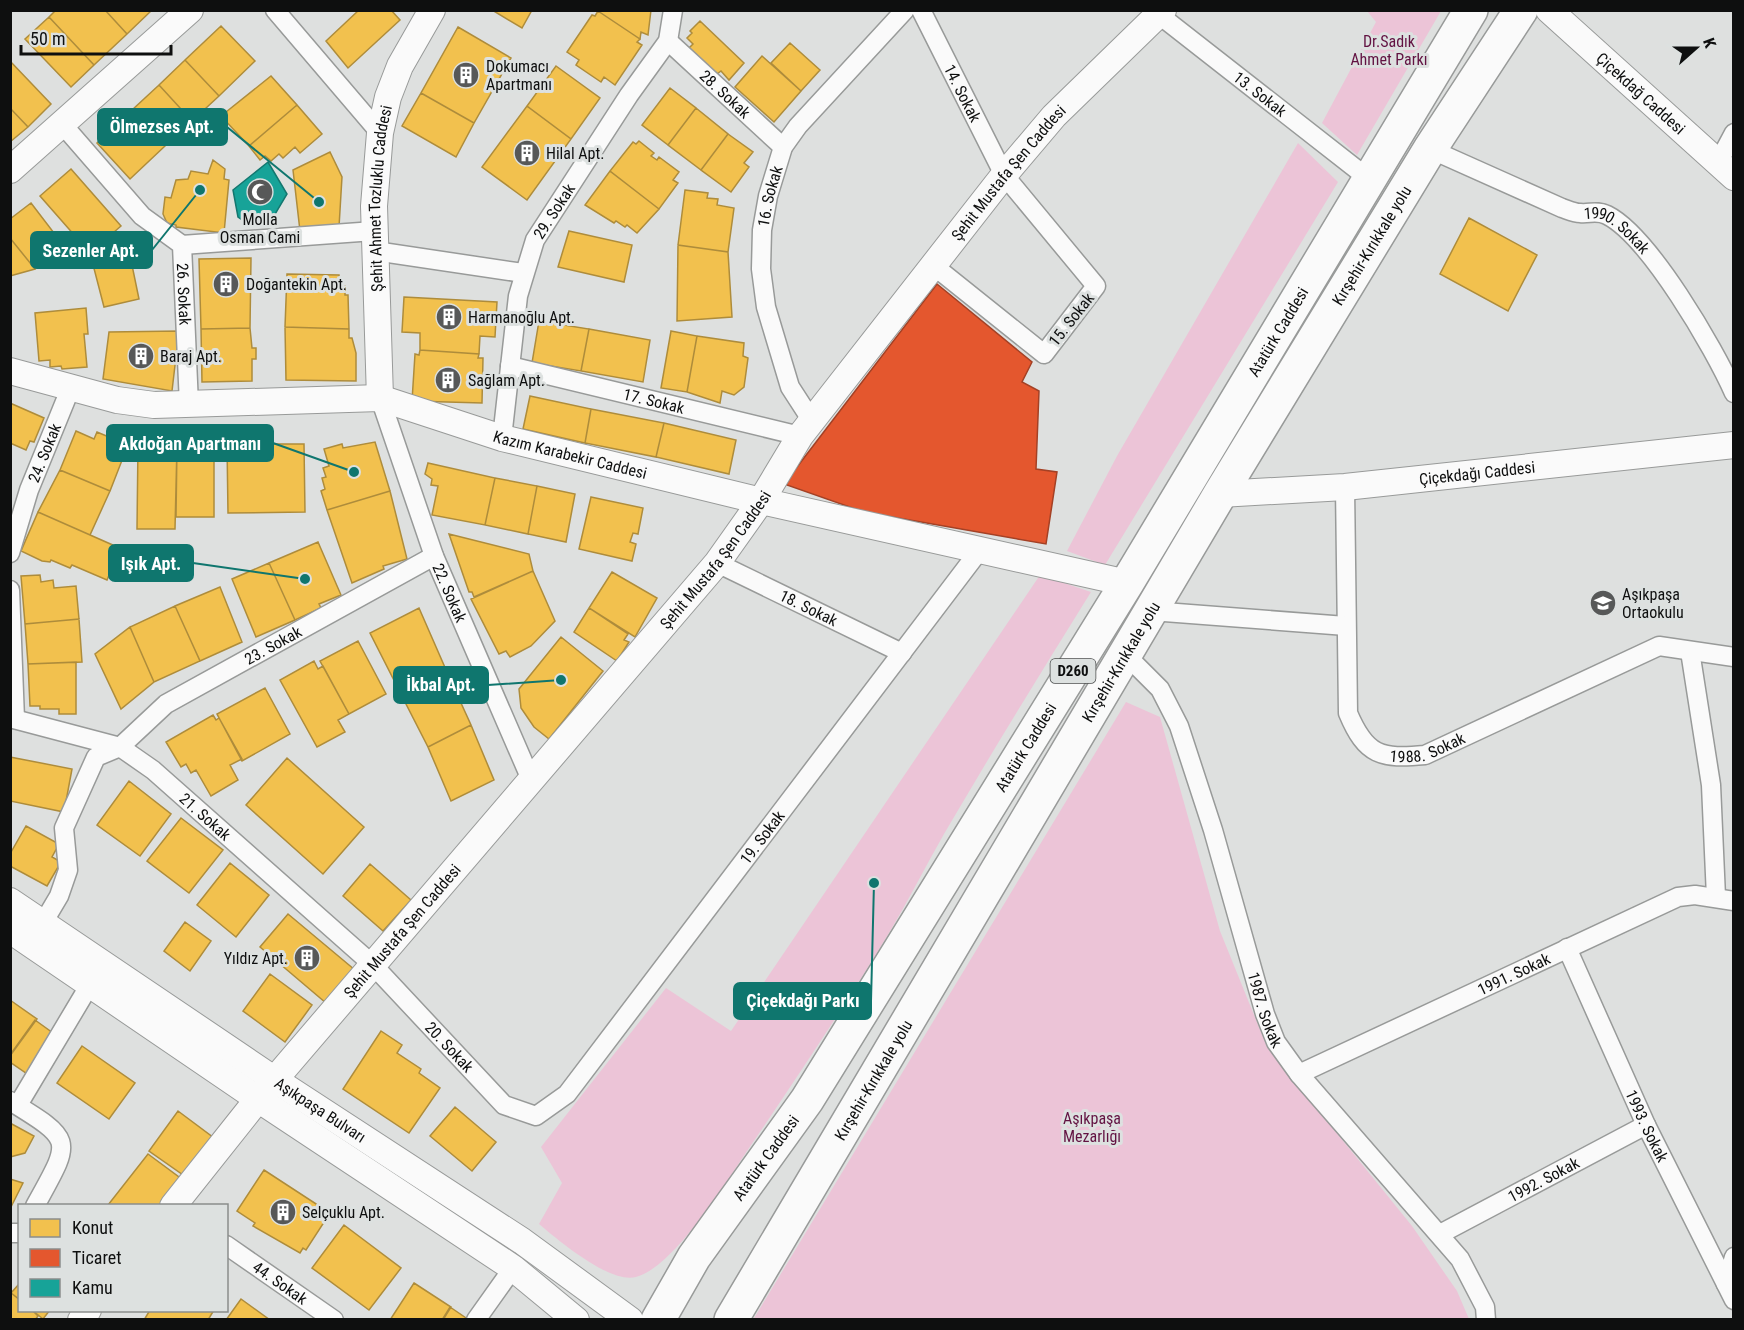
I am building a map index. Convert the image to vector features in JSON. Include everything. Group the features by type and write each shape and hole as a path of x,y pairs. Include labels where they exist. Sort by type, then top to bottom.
{"highway":[{"name":"Atatürk Caddesi","path":"658,1320 694,1257 807,1100 1127,583 1471,10"},
{"name":"Kırşehir-Kırıkkale yolu","path":"731,1320 1220,494 1430,149 1521,10"}],"street":[{"path":"10,170 190,10"},
{"path":"275,10 380,133"},
{"name":"Şehit Ahmet Tozluklu Caddesi","path":"380,398 375,241 380,133 388,97 400,66 432,10"},
{"name":"29. Sokak","path":"502,438 523,273 535,240 628,95 668,41 673,10"},
{"name":"16. Sokak","path":"806,428 790,387 766,307 761,269 762,230 768,196 783,147 798,126 905,10"},
{"name":"14. Sokak","path":"921,10 1004,175"},
{"name":"Çiçekdağ Caddesi","path":"1549,10 1726,170"},
{"name":"Şehit Mustafa Şen Caddesi","path":"175,1204 258,1099 372,964 532,782 717,563 761,501 806,428 1004,175 1054,116 1158,12"},
{"name":"13. Sokak","path":"1158,12 1369,179"},
{"name":"28. Sokak","path":"668,41 783,147"},
{"name":"26. Sokak","path":"63,124 142,216 182,245 189,405"},
{"path":"1726,170 1734,133"},
{"name":"1990. Sokak","path":"1430,149 1562,208 1579,213 1599,211 1621,223 1662,272 1702,330 1734,393"},
{"name":"15. Sokak","path":"934,266 1044,354 1096,286 1004,175"},
{"path":"182,245 375,241 523,273"},
{"name":"17. Sokak","path":"510,366 806,428"},
{"name":"Kazım Karabekir Caddesi","path":"10,371 117,400 154,405 380,398 502,438 761,501 1127,583"},
{"name":"24. Sokak","path":"10,553 28,490 71,387"},
{"name":"22. Sokak","path":"380,398 434,556 532,782"},
{"name":"Çiçekdağı Caddesi","path":"1220,494 1346,487 1734,445"},
{"name":"1988. Sokak","path":"1346,487 1348,713 1358,736 1374,752 1399,757 1425,755 1659,646 1734,657"},
{"name":"19. Sokak","path":"536,1116 567,1094 979,551"},
{"name":"23. Sokak","path":"43,923 59,896 68,870 64,828 96,757 120,747 166,704 434,556"},
{"name":"18. Sokak","path":"717,563 902,652"},
{"path":"10,590 13,719"},
{"path":"1151,611 1347,626"},
{"path":"1690,651 1711,784 1725,899"},
{"name":"1987. Sokak","path":"1126,655 1160,689 1179,726 1207,808 1265,1014 1276,1042 1299,1074 1440,1234 1471,1277 1485,1306 1486,1320"},
{"name":"21. Sokak","path":"13,719 120,747 153,770 372,964"},
{"name":"1991. Sokak","path":"1299,1074 1678,897 1695,895 1725,899"},
{"name":"Aşıkpaşa Bulvarı","path":"10,901 275,1080 522,1241 630,1320"},
{"name":"Aşıkpaşa Bulvarı","path":"10,930 89,986 513,1268 576,1320"},
{"name":"1993. Sokak","path":"1568,948 1646,1125 1731,1288"},
{"name":"20. Sokak","path":"372,964 504,1105 536,1116"},
{"path":"36,1204 62,1158 60,1139 56,1130 14,1103 89,986"},
{"name":"1992. Sokak","path":"1440,1234 1646,1125"},
{"name":"44. Sokak","path":"228,1247 308,1312 334,1320"},
{"path":"1731,1288 1734,1257"},
{"path":"476,1320 513,1268"}],"green space":[{"name":"Dr.Sadık Ahmet Parkı","path":"1367,11 1441,11 1357,155 1322,123 1376,22"},
{"path":"1298,143 1338,182 1105,565 1067,551 1117,456"},
{"path":"1040,575 1091,592 962,803 889,933 802,1070 698,1223 666,1258 651,1270 636,1277 613,1274 585,1259 539,1224 562,1183 541,1147 666,988 731,1031"},
{"name":"Aşıkpaşa Mezarlığı","path":"1126,702 1160,717 1220,931 1267,1047 1412,1226 1457,1291 1469,1319 753,1320"}],"building: Konut":[{"path":"56,10 105,10 127,34 94,65 49,17"},
{"path":"105,10 152,10 127,34"},
{"path":"359,10 391,10 400,20 348,68 326,41"},
{"path":"492,10 532,10 522,28"},
{"path":"651,10 648,35 641,32 640,39 598,11"},
{"path":"598,11 640,39 637,42 642,45 615,85 604,77 601,82 576,65 579,60 567,52 592,15 595,16"},
{"path":"49,17 94,65 71,87 25,39"},
{"path":"700,21 744,63 729,80 721,71 717,74 689,48 693,44 687,38 692,33 690,31"},
{"path":"221,26 255,61 219,96 185,60"},
{"name":"Dokumacı Apartmanı","path":"458,27 511,58 474,123 421,93"},
{"path":"790,43 820,70 801,91 771,63"},
{"path":"762,56 801,91 774,122 735,87"},
{"path":"185,60 219,96 192,121 159,85"},
{"path":"10,61 51,104 28,127 10,108"},
{"path":"556,66 600,98 571,139 527,106"},
{"path":"271,76 297,105 249,146 221,116"},
{"path":"159,85 192,121 165,146 132,110"},
{"path":"670,88 696,108 668,145 642,125"},
{"path":"421,93 474,123 456,157 402,126"},
{"path":"297,105 322,134 300,153 295,147 283,158 279,154 271,161 265,156 260,160 249,146"},
{"name":"Hilal Apt.","path":"527,106 571,139 527,200 482,167"},
{"path":"10,108 28,127 10,142"},
{"path":"696,108 728,134 701,170 668,145"},
{"path":"132,110 165,146 130,179 97,143"},
{"path":"728,134 753,152 744,163 749,167 731,192 701,170"},
{"path":"639,141 654,153 651,156 657,160 659,157 679,172 673,180 678,183 659,209 610,171 633,142 636,144"},
{"path":"330,152 342,177 339,227 300,231 293,170"},
{"path":"213,160 225,169 224,179 229,180 224,233 176,227 176,225 167,223 163,214 165,197 171,198 176,180 188,179 191,171 208,174"},
{"path":"71,169 121,226 90,253 40,196"},
{"path":"610,171 659,209 637,233 627,225 625,227 616,221 614,223 585,205"},
{"path":"685,190 708,193 707,198 718,199 717,205 734,208 728,252 678,245"},
{"path":"31,203 64,246 35,269 10,238 10,219"},
{"path":"1469,218 1537,255 1508,311 1440,274"},
{"path":"569,231 632,245 624,282 558,267"},
{"path":"10,238 35,269 10,276"},
{"path":"127,241 139,299 104,307 90,253"},
{"path":"678,245 728,252 732,317 677,321"},
{"name":"Doğantekin Apt.","path":"251,258 250,328 201,329 199,259"},
{"path":"287,274 339,275 339,287 345,286 345,295 348,295 349,329 285,327"},
{"name":"Harmanoğlu Apt.","path":"404,297 497,302 495,337 480,336 479,354 420,350 420,333 402,332"},
{"path":"86,308 88,334 84,334 87,367 62,369 61,366 50,367 50,360 39,361 35,313"},
{"path":"539,321 589,329 581,371 532,363"},
{"path":"285,327 349,329 349,338 352,338 356,353 356,381 286,380"},
{"path":"250,328 252,348 256,348 256,359 252,359 252,381 202,382 201,329"},
{"path":"589,329 650,340 643,382 581,371"},
{"name":"Baraj Apt.","path":"179,331 172,391 103,379 109,332"},
{"path":"671,331 697,336 687,392 661,388"},
{"path":"697,336 744,343 743,356 748,358 744,387 734,395 722,391 720,403 687,392"},
{"name":"Sağlam Apt.","path":"420,350 479,354 478,358 483,358 482,403 412,401 415,354 419,355"},
{"path":"530,396 591,409 585,443 523,429"},
{"path":"10,403 44,418 34,442 30,441 26,450 10,443"},
{"path":"591,409 664,423 656,457 585,443"},
{"path":"664,423 736,440 729,474 656,457"},
{"path":"76,431 94,439 97,432 128,445 110,491 60,470"},
{"path":"375,442 390,491 327,510 321,491 325,489 322,478 326,477 323,468 329,466 324,449 342,444 343,448"},
{"path":"227,444 304,444 305,512 228,513"},
{"path":"138,445 177,446 175,529 137,529"},
{"path":"177,446 214,447 214,517 176,517"},
{"path":"428,463 495,478 485,525 432,515 438,486 431,485 432,479 425,474"},
{"path":"60,470 110,491 90,535 38,512"},
{"path":"495,478 537,486 528,534 485,525"},
{"path":"537,486 575,494 566,542 528,534"},
{"path":"390,491 407,559 383,566 384,569 352,583 327,510"},
{"path":"591,497 643,508 638,534 633,533 630,542 636,544 632,561 579,549"},
{"path":"38,512 115,546 111,556 116,558 107,580 72,565 70,568 51,560 50,562 42,561 21,551"},
{"path":"449,534 529,554 533,571 474,597 472,592 469,592"},
{"path":"318,542 341,595 319,604 321,608 295,620 269,563"},
{"path":"269,563 295,620 256,637 232,579"},
{"path":"533,571 555,621 531,646 510,657 506,651 499,654 471,599"},
{"path":"612,572 657,598 635,637 589,608"},
{"path":"40,575 41,582 53,580 54,588 76,586 79,619 25,624 21,576"},
{"path":"220,587 242,642 200,661 175,606"},
{"path":"175,606 200,661 154,682 130,627"},
{"path":"419,608 450,679 405,702 370,633"},
{"path":"589,608 628,634 624,640 629,642 617,661 574,632"},
{"path":"79,619 82,662 28,664 25,624"},
{"path":"130,627 154,682 121,709 95,654"},
{"path":"561,637 603,671 549,739 534,727 521,708 519,689"},
{"path":"358,641 386,694 349,714 320,661"},
{"path":"314,661 318,669 323,666 349,714 338,720 345,732 317,747 280,680"},
{"path":"76,662 76,714 59,714 59,709 40,709 40,706 30,706 28,664"},
{"path":"450,679 471,725 428,747 405,702"},
{"path":"265,688 290,734 242,761 217,714"},
{"path":"213,715 216,720 219,718 242,759 230,765 238,780 211,796 196,770 191,773 186,764 181,767 166,742"},
{"path":"471,725 494,780 451,801 428,747"},
{"path":"10,757 72,769 64,812 10,801"},
{"path":"287,758 364,827 323,874 246,805"},
{"path":"129,781 171,814 140,856 97,825"},
{"path":"181,818 223,850 189,893 147,861"},
{"path":"26,826 59,844 52,857 61,862 47,886 10,866 10,854"},
{"path":"230,863 269,895 236,937 197,905"},
{"path":"370,864 411,900 383,931 343,896"},
{"name":"Yıldız Apt.","path":"288,914 355,970 326,1003 260,947"},
{"path":"185,922 211,941 190,971 164,951"},
{"path":"270,974 312,1005 285,1042 243,1011"},
{"path":"10,1000 37,1019 10,1056"},
{"path":"35,1020 64,1041 36,1080 10,1062 10,1055"},
{"path":"381,1031 402,1045 397,1053 421,1069 419,1073 440,1088 409,1133 343,1089"},
{"path":"82,1046 135,1083 109,1119 57,1083"},
{"path":"455,1107 496,1142 472,1171 430,1136"},
{"path":"178,1111 214,1138 186,1177 149,1151"},
{"path":"10,1123 34,1136 25,1153 10,1157"},
{"path":"148,1154 183,1180 166,1204 109,1204"},
{"name":"Selçuklu Apt.","path":"264,1170 330,1213 306,1250 303,1248 300,1253 253,1226 255,1223 237,1211"},
{"path":"10,1179 23,1183 10,1209"},
{"path":"344,1225 401,1268 369,1310 312,1268"},
{"path":"414,1283 451,1307 443,1320 390,1320"},
{"path":"18,1285 18,1298 11,1293"},
{"path":"10,1292 18,1298 18,1312 34,1312 38,1316 35,1320 10,1320"},
{"path":"241,1299 270,1320 226,1320"},
{"path":"450,1307 469,1320 442,1320"},
{"path":"34,1312 48,1312 43,1319"},
{"path":"149,1312 213,1312 208,1320 144,1320"}],"building: Ticaret":[{"path":"937,284 1032,362 1022,382 1039,391 1036,469 1057,472 1046,544 864,512 784,484"}],"building: Kamu":[{"name":"Molla Osman Cami","path":"268,162 287,194 274,216 251,226 238,217 233,190"}],"place":[{"name":"Dokumacı Apartmanı","path":"466,75"},
{"name":"Hilal Apt.","path":"527,153"},
{"name":"Sezenler Apt.","path":"200,190"},
{"name":"Molla Osman Cami","path":"260,192"},
{"name":"Ölmezses Apt.","path":"319,202"},
{"name":"Doğantekin Apt.","path":"226,284"},
{"name":"Harmanoğlu Apt.","path":"449,317"},
{"name":"Baraj Apt.","path":"141,356"},
{"name":"Sağlam Apt.","path":"448,380"},
{"name":"Akdoğan Apartmanı","path":"354,472"},
{"name":"Işık Apt.","path":"305,579"},
{"name":"Aşıkpaşa Ortaokulu","path":"1603,603"},
{"name":"İkbal Apt.","path":"561,680"},
{"name":"Çiçekdağı Parkı","path":"874,883"},
{"name":"Yıldız Apt.","path":"307,958"},
{"name":"Selçuklu Apt.","path":"283,1212"}]}
